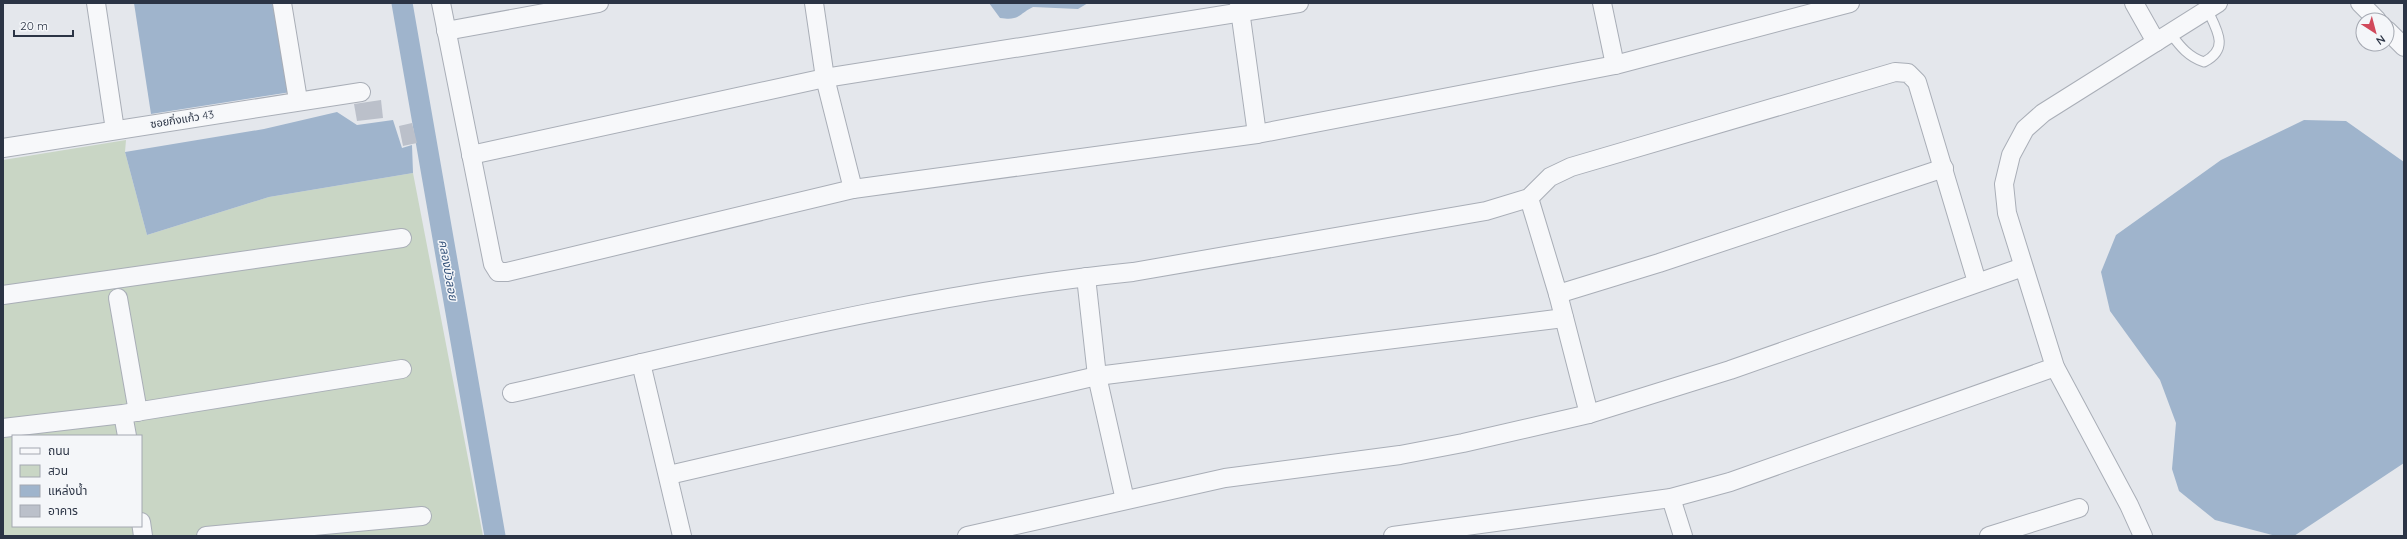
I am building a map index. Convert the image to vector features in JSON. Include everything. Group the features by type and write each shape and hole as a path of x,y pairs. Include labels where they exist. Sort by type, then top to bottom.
{"street":[{"path":"96,3 115,130"},
{"path":"282,3 298,100"},
{"path":"441,3 493,264 498,272 507,272 853,189 1257,134 1616,65 1850,3"},
{"path":"446,31 599,3"},
{"path":"814,3 825,78 853,189"},
{"path":"471,155 825,78 1240,8 1298,3"},
{"path":"1602,3 1616,65"},
{"path":"2134,3 2163,38"},
{"path":"2360,3 2369,12"},
{"path":"2143,536 2129,506 2055,368 2007,212 2004,184 2011,155 2025,129 2043,114 2212,6"},
{"path":"1240,8 1257,134"},
{"path":"2395,38 2404,47"},
{"path":"512,393 927,300 1086,277 1134,272 1478,212 1529,198 1550,177 1571,167 1895,72 1908,73 1917,82 1978,282"},
{"name":"ซอยกิ่งแก้ว 43","path":"3,148 298,100 361,92"},
{"path":"1558,294 1658,263 1944,168"},
{"path":"1529,198 1558,294 1589,414"},
{"path":"3,295 402,238"},
{"path":"967,536 1225,478 1400,455 1464,443 1589,414 1730,370 2023,267"},
{"path":"1086,277 1097,376 1125,500"},
{"path":"118,298 130,413 127,435"},
{"path":"669,475 1097,376 1564,318"},
{"path":"641,364 669,475 682,536"},
{"path":"1393,536 1671,498 1730,482 2055,368"},
{"path":"3,428 130,413 402,369"},
{"path":"1671,498 1683,536"},
{"path":"1990,536 2079,508"},
{"path":"206,536 422,516"}],"lane":[{"path":"2163,38 2194,58 2204,62 2212,58 2218,52 2220,42 2212,6"}],"green space":[{"path":"126,140 125,152 147,235 269,197 413,173 483,536 3,536 3,160"}],"water":[{"path":"134,3 276,3 291,92 151,114"},
{"path":"989,3 1088,3 1078,9 1033,7 1018,17 1007,19 1000,18"},
{"path":"337,112 357,125 393,120 402,148 412,145 413,173 269,197 147,235 125,152 264,129"},
{"path":"2304,120 2346,121 2404,162 2404,463 2294,536 2276,536 2215,520 2179,491 2172,469 2176,423 2160,380 2110,311 2101,272 2116,235 2221,160"}],"building":[{"path":"381,100 383,118 357,121 354,104"},
{"path":"412,123 417,143 403,146 399,126"}],"waterway":[{"name":"คลองบัวลอย","path":"402,3 495,536"}]}
